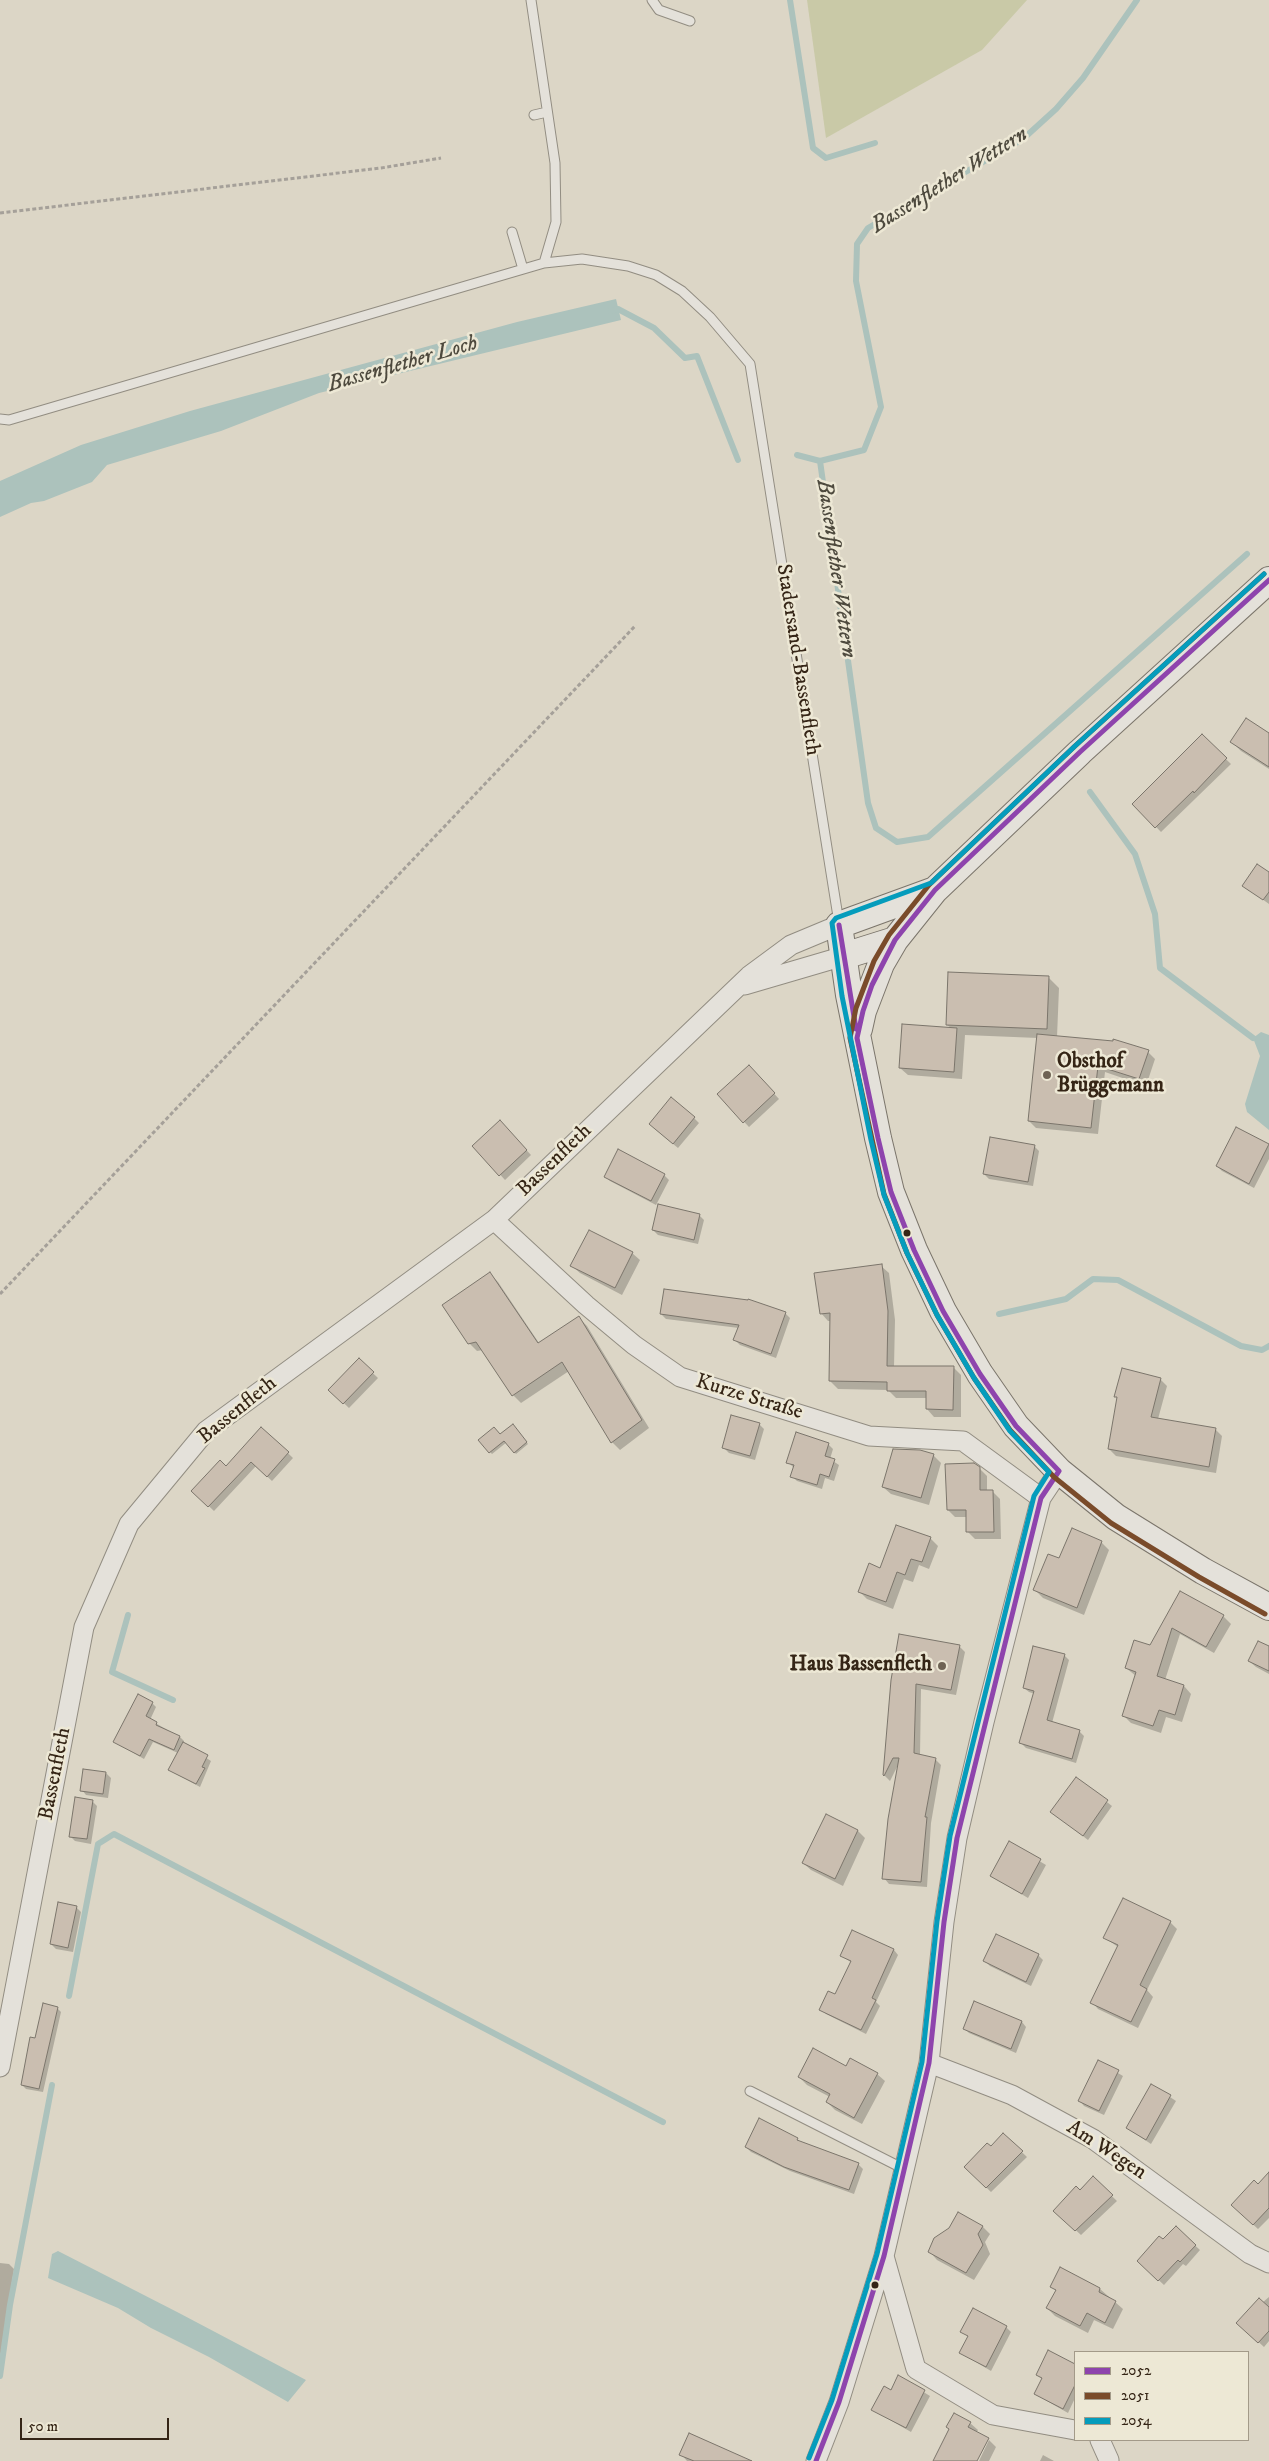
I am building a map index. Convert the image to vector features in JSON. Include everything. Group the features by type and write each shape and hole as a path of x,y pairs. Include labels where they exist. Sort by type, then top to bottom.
{"street":[{"name":"Bassenfleth","path":"858,1038 863,1011 872,985 895,940 934,890 1080,752 1269,580"},
{"name":"Bassenfleth","path":"0,2067 84,1627 129,1524 206,1431 494,1220 749,976 778,953 805,938 934,890"},
{"name":"Stadersand-Bassenfleth","path":"839,925 858,1038 891,1192 914,1250 943,1311 980,1374 1016,1426 1059,1471 1116,1517 1203,1571 1269,1607"},
{"path":"844,956 895,940"},
{"name":"Bassenfleth","path":"739,987 844,956"},
{"name":"Kurze Straße","path":"494,1220 586,1305 634,1345 680,1377 869,1436 963,1441 1041,1498"},
{"path":"816,2461 839,2402 884,2256 929,2063 944,1922 957,1838 984,1722 1041,1498 1059,1471"},
{"name":"Am Wegen","path":"929,2063 1012,2095 1093,2138 1250,2254 1269,2263"},
{"path":"884,2256 916,2369 993,2415 1074,2430"},
{"path":"1100,2441 1109,2460"}],"lane":[{"path":"0,419 9,420 544,263 556,222 555,163 531,0"},
{"path":"652,0 659,10 690,21"},
{"path":"534,115 547,112"},
{"path":"512,232 523,269"},
{"name":"Stadersand-Bassenfleth","path":"544,263 582,259 628,266 656,275 682,291 710,317 750,364 839,925"},
{"path":"750,2091 904,2169"}],"path":[{"path":"0,213 381,168 441,158"},
{"path":"0,1294 636,625"}],"green space":[{"path":"807,0 1027,0 982,50 826,138"}],"water":[{"path":"616,299 621,320 319,393 221,431 107,465 92,482 44,501 31,503 0,517 0,481 81,445 190,411 517,322"},
{"path":"1261,1032 1269,1035 1269,1130 1247,1112 1245,1104 1260,1056 1253,1038"},
{"path":"58,2251 306,2380 288,2402 209,2357 151,2328 118,2308 48,2278 52,2254"}],"building":[{"path":"1246,718 1269,733 1269,767 1230,742"},
{"path":"1202,734 1227,758 1194,793 1193,791 1155,828 1132,804"},
{"path":"1257,864 1269,872 1269,892 1263,900 1242,886"},
{"path":"948,972 1049,976 1047,1029 946,1025"},
{"path":"902,1024 957,1028 954,1072 899,1068"},
{"path":"1037,1034 1113,1041 1113,1039 1149,1050 1139,1079 1098,1066 1091,1128 1028,1121"},
{"path":"749,1065 775,1093 743,1123 717,1094"},
{"path":"671,1097 695,1117 673,1144 649,1124"},
{"path":"500,1120 527,1150 499,1176 472,1146"},
{"path":"1236,1127 1269,1144 1249,1184 1216,1166"},
{"path":"990,1137 1035,1145 1028,1182 983,1174"},
{"path":"618,1149 665,1174 651,1201 604,1177"},
{"path":"658,1204 700,1214 694,1240 652,1230"},
{"path":"589,1230 633,1252 615,1288 570,1266"},
{"path":"882,1264 888,1311 887,1366 954,1366 953,1410 926,1409 926,1391 887,1391 887,1382 829,1381 830,1313 820,1314 814,1273"},
{"path":"490,1272 538,1343 579,1316 642,1420 611,1443 562,1362 512,1396 476,1342 468,1344 442,1305"},
{"path":"664,1289 748,1299 786,1312 771,1354 733,1340 739,1325 660,1314"},
{"path":"359,1358 374,1372 343,1404 328,1390"},
{"path":"1122,1368 1161,1378 1151,1417 1216,1428 1209,1467 1108,1449 1117,1397 1114,1397"},
{"path":"731,1415 760,1423 750,1456 722,1448"},
{"path":"513,1424 527,1442 514,1453 504,1441 489,1453 478,1440 494,1427 500,1434"},
{"path":"261,1427 289,1452 267,1477 251,1462 208,1507 191,1491 220,1460 226,1466"},
{"path":"796,1432 829,1443 825,1456 835,1459 829,1477 820,1474 817,1485 790,1477 794,1465 786,1463"},
{"path":"893,1449 920,1450 934,1454 921,1498 882,1487"},
{"path":"974,1463 980,1467 980,1490 993,1490 994,1532 966,1532 966,1510 947,1510 945,1464"},
{"path":"896,1525 931,1537 922,1562 911,1559 905,1575 897,1572 886,1602 858,1592 869,1563 880,1568"},
{"path":"1072,1528 1102,1541 1077,1608 1033,1590 1048,1554 1059,1558"},
{"path":"1180,1591 1224,1615 1206,1647 1172,1628 1157,1676 1184,1685 1175,1715 1159,1710 1153,1726 1122,1716 1136,1672 1125,1668 1134,1640 1150,1645"},
{"path":"899,1634 960,1645 951,1690 916,1684 914,1753 936,1758 925,1817 927,1817 921,1882 882,1879 888,1819 899,1758 893,1758 884,1776 891,1680"},
{"path":"1258,1641 1269,1646 1269,1671 1248,1661"},
{"path":"1033,1646 1065,1654 1047,1720 1080,1730 1072,1759 1019,1743 1034,1691 1023,1688"},
{"path":"138,1694 153,1702 146,1716 157,1722 156,1725 180,1736 174,1750 149,1739 140,1756 113,1742"},
{"path":"183,1742 208,1755 202,1767 205,1768 196,1784 168,1770"},
{"path":"83,1769 106,1772 103,1794 80,1791"},
{"path":"1076,1777 1108,1800 1083,1836 1050,1812"},
{"path":"75,1797 93,1800 87,1839 69,1837"},
{"path":"826,1814 858,1830 835,1879 802,1863"},
{"path":"1009,1841 1041,1859 1022,1894 990,1876"},
{"path":"1123,1898 1171,1921 1140,1985 1147,1989 1131,2022 1090,2003 1118,1945 1103,1938"},
{"path":"58,1902 77,1906 68,1948 50,1944"},
{"path":"852,1930 894,1949 872,1998 876,2000 861,2030 819,2010 828,1991 835,1994 851,1961 840,1956"},
{"path":"996,1934 1039,1954 1026,1982 983,1961"},
{"path":"974,2001 1022,2021 1011,2049 963,2029"},
{"path":"43,2003 58,2007 39,2089 21,2085 30,2037 35,2038"},
{"path":"813,2048 846,2066 850,2058 878,2073 854,2118 826,2102 830,2094 798,2077"},
{"path":"1098,2060 1119,2070 1099,2111 1078,2101"},
{"path":"1151,2084 1171,2095 1146,2140 1126,2128"},
{"path":"759,2118 798,2138 797,2140 859,2163 849,2190 784,2167 745,2147"},
{"path":"1003,2133 1023,2151 986,2188 964,2167 987,2143 991,2146"},
{"path":"1269,2172 1269,2208 1253,2225 1231,2205 1254,2180 1258,2184"},
{"path":"1093,2176 1113,2195 1075,2231 1053,2211 1076,2186 1080,2190"},
{"path":"958,2212 983,2226 978,2234 983,2245 966,2273 928,2252 934,2238 949,2228"},
{"path":"1176,2226 1196,2245 1158,2281 1137,2261 1159,2236 1163,2239"},
{"path":"1060,2267 1100,2288 1099,2292 1116,2301 1105,2323 1087,2313 1080,2326 1046,2308 1056,2290 1050,2287"},
{"path":"1259,2298 1269,2307 1269,2331 1258,2343 1236,2323"},
{"path":"973,2308 1007,2326 986,2367 959,2353 968,2336 960,2332"},
{"path":"1048,2350 1074,2363 1074,2387 1063,2409 1034,2394 1042,2378 1036,2375"},
{"path":"898,2375 925,2390 906,2428 871,2410 884,2386 891,2390"},
{"path":"954,2413 971,2422 968,2427 989,2438 977,2461 933,2461 949,2429 946,2427"},
{"path":"689,2433 752,2461 694,2461 679,2455"}],"waterway":[{"path":"790,0 813,148 826,158 875,143"},
{"name":"Bassenflether Wettern","path":"1137,0 1083,78 1056,109 1023,139 868,228 857,244 856,281 881,407 864,450 820,461 868,803 876,828 897,842 928,837 1247,554"},
{"name":"Bassenflether Loch","path":"611,311 618,309 654,328 685,358 697,356 738,460"},
{"name":"Bassenflether Loch","path":"797,455 820,461"},
{"path":"1090,792 1135,854 1155,914 1160,968 1253,1038"},
{"path":"999,1314 1066,1299 1093,1279 1118,1280 1241,1346 1262,1350 1269,1346"},
{"path":"128,1615 112,1672 173,1700"},
{"path":"69,1996 98,1844 114,1834 663,2122"},
{"path":"0,2376 10,2305 52,2085"}],"transit line":[{"name":"2051","path":"1264,574 1075,746 929,885 889,935 874,961 856,1008 850,1038 884,1194 907,1253 937,1315 974,1378 1010,1430 1054,1477 1111,1523 1199,1577 1265,1614"},
{"name":"2054","path":"809,2458 832,2400 877,2254 922,2062 937,1921 950,1836 1034,1496 1049,1472 1010,1431 974,1378 937,1315 907,1253 884,1195 842,996 832,923 836,918 931,883 1075,746 1264,574"},
{"name":"2052","path":"1059,1471 1016,1426 980,1374 943,1311 914,1250 891,1192 878,1138 857,1038 863,1011 872,985 895,940 935,890 1080,752 1269,580"},
{"name":"2052","path":"839,925 856,1029"},
{"name":"2052","path":"816,2461 839,2402 884,2256 929,2063 944,1922 957,1838 1041,1498 1059,1471"}],"place":[{"name":"Obsthof Brüggemann","path":"1047,1075"},
{"name":"Haus Bassenfleth","path":"942,1666"}]}
